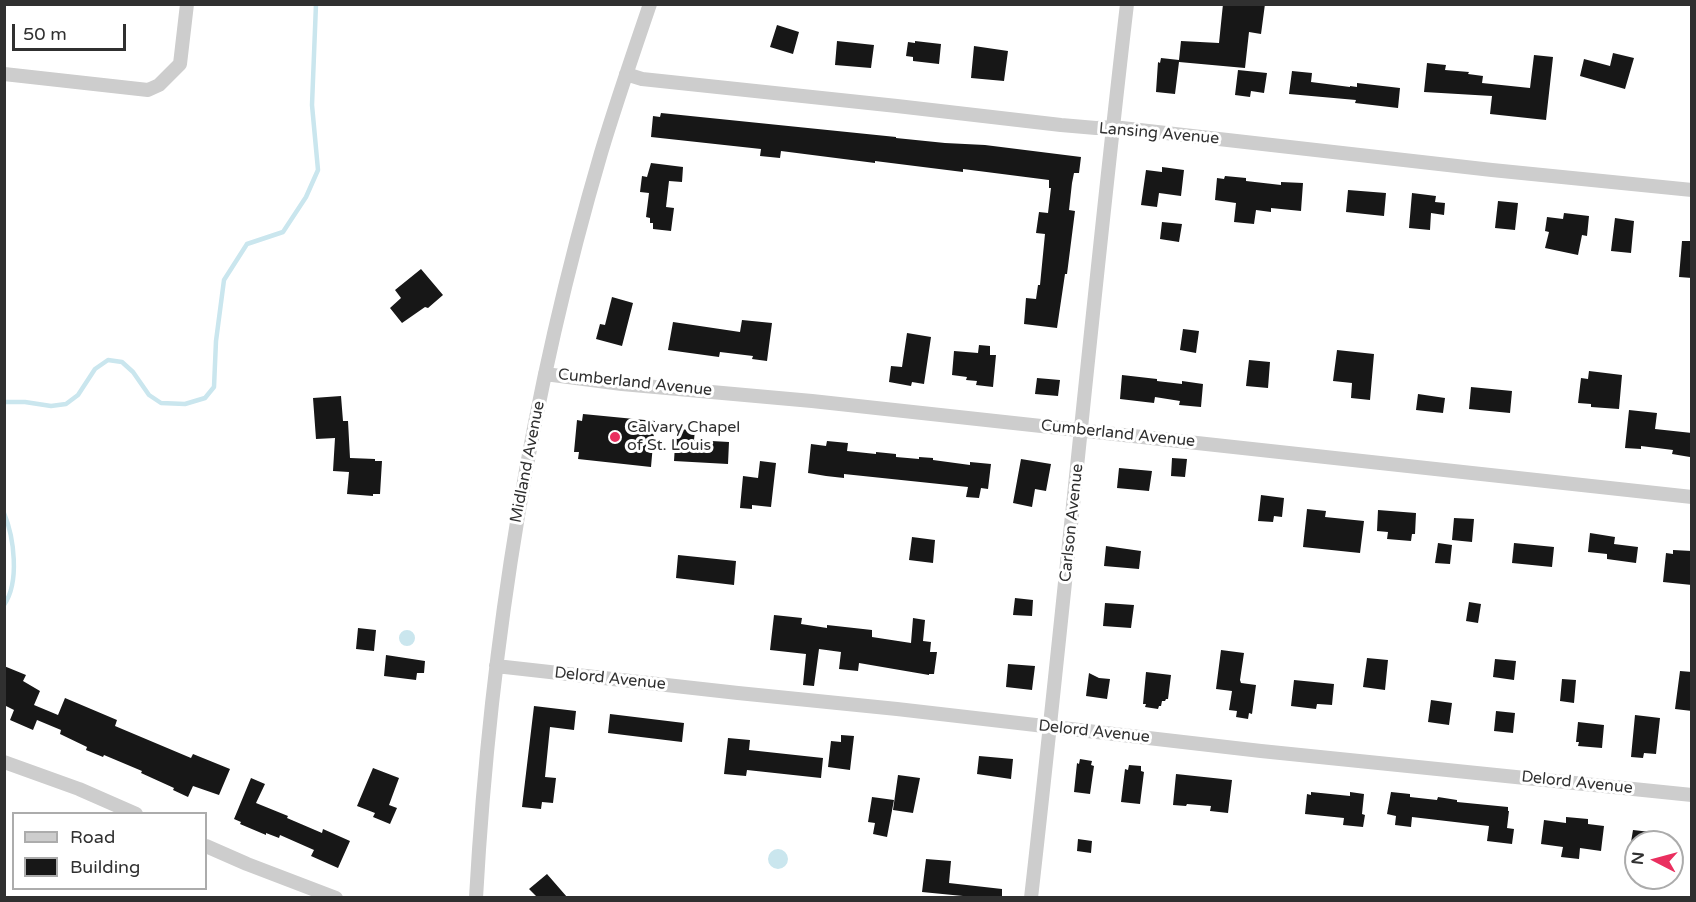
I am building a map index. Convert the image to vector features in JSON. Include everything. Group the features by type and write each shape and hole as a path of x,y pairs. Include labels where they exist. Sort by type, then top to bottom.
{"street":[{"path":"4,74 148,90 159,85 180,64 187,4"},
{"name":"Midland Avenue","path":"476,897 481,815 496,666 517,515 545,374 584,213 626,74 650,4"},
{"name":"Carlson Avenue","path":"1031,897 1127,4"},
{"name":"Lansing Avenue","path":"626,74 642,79 1050,124 1113,128 1692,190"},
{"name":"Cumberland Avenue","path":"545,374 1692,497"},
{"name":"Delord Avenue","path":"496,666 897,709 1050,728 1692,795"},
{"path":"4,762 79,789 134,812"},
{"path":"207,846 336,897"}],"water":[{"path":"404,630 410,630 415,638 413,644 404,646 399,641 399,635"},
{"path":"778,849 785,852 788,859 785,866 778,869 771,866 768,859 771,852"}],"building":[{"path":"1223,4 1265,4 1261,34 1249,32 1245,68 1179,62 1175,94 1156,92 1158,62 1160,63 1161,58 1179,60 1181,41 1219,43"},
{"path":"777,25 799,32 793,54 770,47"},
{"path":"837,41 874,45 871,68 835,65"},
{"path":"915,41 941,44 939,64 913,61 913,57 906,56 908,42 915,43"},
{"path":"974,46 1008,51 1004,81 971,78"},
{"path":"1613,53 1634,58 1625,89 1580,76 1584,59 1610,66"},
{"path":"1534,55 1553,57 1546,120 1490,114 1492,96 1424,92 1427,63 1446,65 1445,70 1483,76 1482,83 1530,88"},
{"path":"1238,70 1267,73 1264,93 1251,91 1250,97 1235,95"},
{"path":"1292,71 1312,73 1311,82 1350,87 1357,87 1357,83 1400,88 1398,108 1355,103 1356,100 1289,94"},
{"path":"661,113 945,143 985,145 1081,157 1079,173 1074,173 1072,183 1069,210 1075,211 1057,328 1024,324 1026,298 1036,299 1038,285 1040,285 1045,234 1036,233 1039,212 1048,213 1051,188 1049,188 1049,180 963,169 963,172 875,161 875,163 781,151 780,158 760,156 761,149 651,137 653,116 660,117"},
{"path":"651,163 683,167 682,182 669,181 666,207 674,208 671,231 653,229 653,223 650,223 650,218 646,217 649,193 640,192 642,176 647,177"},
{"path":"1162,167 1184,170 1181,196 1159,193 1157,207 1141,205 1146,170 1162,172"},
{"path":"1225,176 1281,185 1281,182 1303,183 1301,211 1271,208 1271,212 1256,210 1254,224 1234,222 1236,203 1215,200 1217,178 1224,179"},
{"path":"1348,190 1386,193 1384,216 1346,212"},
{"path":"1412,193 1436,196 1435,202 1445,203 1444,215 1431,213 1430,230 1409,228"},
{"path":"1498,201 1518,203 1515,230 1495,228"},
{"path":"1564,213 1589,216 1587,236 1582,235 1578,255 1545,248 1549,232 1545,231 1547,217 1563,219"},
{"path":"1615,218 1634,221 1631,253 1611,251"},
{"path":"1162,222 1182,224 1179,242 1160,239"},
{"path":"1682,241 1692,241 1692,278 1679,277"},
{"path":"421,269 443,295 428,308 425,307 402,323 390,308 401,298 395,290"},
{"path":"612,297 633,303 622,346 596,339 600,324 605,325"},
{"path":"742,320 772,323 767,361 752,359 753,356 720,352 719,357 668,350 673,322 740,332"},
{"path":"1183,329 1199,331 1196,353 1180,350"},
{"path":"907,333 931,337 924,384 912,382 911,386 889,382 891,366 902,367"},
{"path":"979,345 990,346 990,355 996,355 993,387 976,385 977,381 952,375 954,351 978,353"},
{"path":"1337,350 1374,354 1370,400 1351,398 1352,383 1333,381"},
{"path":"1249,360 1270,362 1268,388 1246,386"},
{"path":"1589,371 1622,375 1619,409 1591,407 1591,404 1578,403 1581,378 1588,379"},
{"path":"1122,375 1182,384 1182,381 1203,384 1201,407 1179,405 1180,401 1155,397 1154,403 1120,399"},
{"path":"1037,378 1060,380 1058,396 1035,394"},
{"path":"1471,387 1512,391 1510,413 1469,409"},
{"path":"1418,394 1445,398 1443,413 1416,410"},
{"path":"341,396 343,421 348,421 350,458 382,461 380,494 373,494 373,496 347,494 349,472 333,471 335,438 316,439 313,398"},
{"path":"1629,410 1657,413 1655,429 1692,433 1690,457 1672,454 1673,450 1641,446 1641,449 1625,448"},
{"name":"Calvary Chapel of St. Louis","path":"583,414 655,421 651,467 578,459 579,452 574,452 577,420 582,421"},
{"path":"676,429 695,430 694,440 729,442 728,464 674,461"},
{"path":"827,441 848,443 847,451 896,454 896,457 919,459 919,457 933,458 933,460 970,465 970,462 991,464 988,489 981,488 979,498 966,497 968,487 844,474 844,478 808,473 811,444 826,446"},
{"path":"1172,458 1187,459 1185,477 1171,476"},
{"path":"1021,459 1051,464 1046,491 1035,489 1032,507 1013,503"},
{"path":"760,461 776,463 771,507 752,505 752,509 740,508 743,476 758,478"},
{"path":"1119,468 1152,471 1149,491 1117,488"},
{"path":"1261,495 1284,498 1282,517 1274,516 1273,522 1258,521"},
{"path":"1307,509 1326,511 1325,517 1364,521 1360,553 1303,547"},
{"path":"1378,510 1416,513 1415,534 1412,534 1411,541 1387,539 1388,532 1377,531"},
{"path":"1454,518 1474,519 1472,542 1452,540"},
{"path":"1590,533 1615,537 1614,544 1638,547 1636,563 1607,559 1607,554 1588,552"},
{"path":"912,537 935,540 933,563 909,560"},
{"path":"1438,543 1452,545 1450,564 1435,563"},
{"path":"1514,543 1554,547 1552,567 1512,563"},
{"path":"1106,546 1141,551 1139,569 1104,566"},
{"path":"1673,550 1692,551 1692,585 1663,582 1666,553 1673,554"},
{"path":"678,555 736,561 734,585 676,578"},
{"path":"1015,598 1033,600 1032,616 1013,615"},
{"path":"1469,602 1481,604 1478,623 1466,621"},
{"path":"1105,603 1134,605 1131,628 1103,626"},
{"path":"774,615 802,618 801,624 827,628 827,625 872,630 872,637 911,643 913,618 925,620 923,641 931,642 930,652 937,652 934,674 859,663 858,671 839,669 841,652 819,649 814,686 803,685 806,654 770,650"},
{"path":"358,628 376,630 374,651 356,649"},
{"path":"1221,650 1244,653 1241,683 1256,685 1252,714 1249,713 1248,719 1236,717 1237,711 1229,710 1232,691 1216,689"},
{"path":"386,655 425,661 424,673 417,673 416,680 384,676"},
{"path":"1367,658 1388,660 1385,690 1363,687"},
{"path":"1495,659 1516,661 1514,680 1493,677"},
{"path":"1008,664 1035,666 1032,690 1006,687"},
{"path":"4,666 26,675 23,681 40,691 34,705 58,715 65,698 117,720 115,726 191,758 193,754 230,769 219,795 193,786 188,797 141,773 142,771 86,750 87,747 60,734 61,730 37,720 33,730 10,720 14,710 4,705"},
{"path":"1680,671 1692,672 1692,711 1675,709"},
{"path":"1146,672 1171,675 1168,699 1162,701 1158,709 1145,707 1146,704 1143,704"},
{"path":"1089,673 1099,678 1110,679 1107,699 1086,696"},
{"path":"1562,679 1576,680 1574,703 1560,701"},
{"path":"1294,680 1334,684 1332,705 1317,704 1316,709 1291,706"},
{"path":"1431,700 1452,703 1449,725 1428,722"},
{"path":"534,706 576,711 574,730 550,727 545,777 556,778 553,803 542,802 541,809 522,807"},
{"path":"1496,711 1515,713 1513,733 1494,731"},
{"path":"610,714 684,723 682,742 608,733"},
{"path":"1635,715 1660,718 1656,754 1644,753 1643,758 1631,757"},
{"path":"1578,722 1604,725 1602,748 1578,746 1579,742 1576,742"},
{"path":"841,735 854,736 850,770 828,767 831,741 841,742"},
{"path":"728,738 750,740 749,750 823,758 821,778 747,770 746,776 724,774"},
{"path":"979,756 1013,759 1011,779 977,774"},
{"path":"1080,759 1092,761 1091,765 1094,766 1090,794 1074,792 1077,763 1079,764"},
{"path":"1129,765 1141,766 1141,771 1144,772 1140,804 1121,802 1125,769 1128,770"},
{"path":"373,768 399,778 389,805 397,808 390,824 373,817 375,813 357,806"},
{"path":"1176,774 1232,780 1228,813 1210,811 1211,806 1173,805"},
{"path":"898,775 920,778 913,813 893,810"},
{"path":"251,778 265,784 256,803 322,833 323,829 350,841 338,868 311,856 314,850 280,835 279,838 266,833 266,835 234,819"},
{"path":"1311,792 1350,796 1350,792 1364,794 1363,827 1343,825 1344,818 1305,814 1307,794 1311,795"},
{"path":"1391,792 1410,794 1410,797 1437,800 1438,797 1457,800 1457,802 1508,807 1507,828 1514,829 1512,844 1487,841 1489,826 1412,817 1411,827 1395,825 1396,816 1387,814"},
{"path":"872,797 894,800 887,837 873,834 875,823 868,822"},
{"path":"1566,817 1588,819 1588,824 1604,826 1601,851 1580,848 1579,859 1561,857 1563,847 1541,844 1544,820 1566,823"},
{"path":"1078,839 1092,841 1091,853 1077,851"},
{"path":"926,859 951,861 949,883 1002,889 1002,897 963,897 922,892"},
{"path":"547,874 567,897 537,897 529,889"}],"waterway":[{"path":"4,402 51,406 66,404 78,395 95,369 108,360 122,362 133,372 149,395 161,403 185,404 205,398 214,387 216,341 224,280 247,244 283,232 306,197 318,170 312,105 316,4"},
{"path":"4,513 14,559 12,584 4,605"}],"place":[{"name":"Calvary Chapel of St. Louis","path":"615,437"}]}
